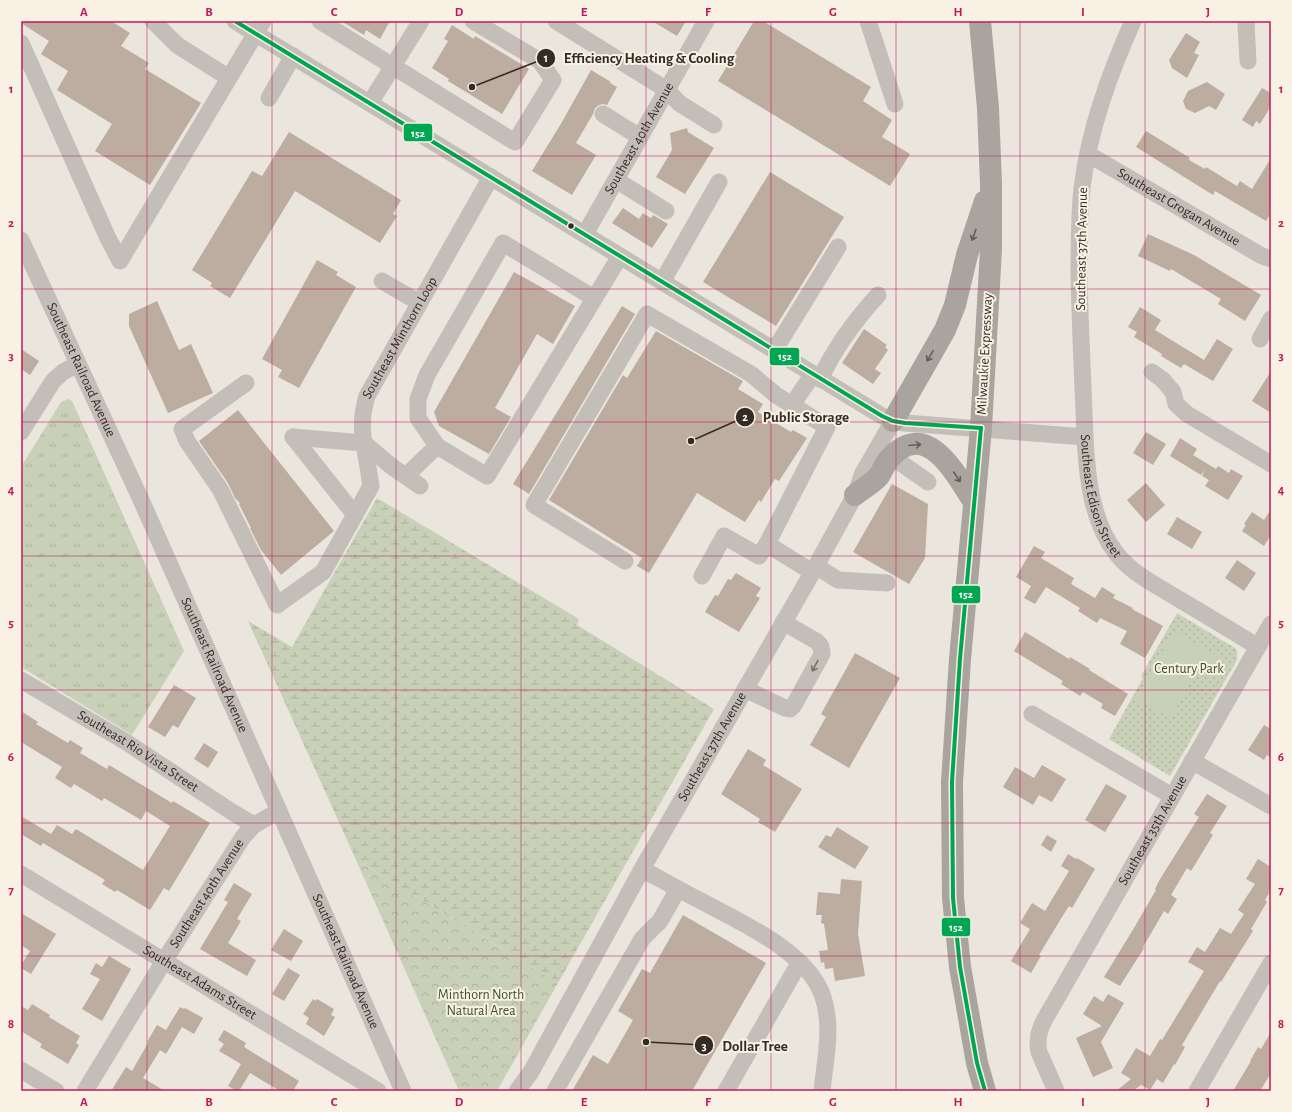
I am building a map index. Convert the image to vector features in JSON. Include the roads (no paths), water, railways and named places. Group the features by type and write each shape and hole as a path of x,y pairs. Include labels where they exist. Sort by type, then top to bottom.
{"highway":[{"name":"Milwaukie Expressway","path":"980,21 988,108 991,184 991,249 981,428 960,659 952,782 953,898 960,967 977,1063 985,1091"},
{"path":"893,421 945,330 955,305 967,255 991,184"},
{"path":"855,495 878,477 891,456 898,450 913,444 932,448 947,461 974,502"}],"street":[{"path":"153,21 177,45 229,78"},
{"name":"Southeast Edison Street","path":"235,21 259,27 293,56 882,416 893,421 905,423 1085,437 1086,457 1095,509 1105,535 1116,554 1126,564 1148,580 1258,647"},
{"path":"320,21 515,142 553,80 540,61 492,26 473,21"},
{"path":"370,103 421,21"},
{"path":"556,21 667,90 679,103 714,125"},
{"name":"Southeast 40th Avenue","path":"585,234 706,21"},
{"path":"868,21 895,104"},
{"name":"Southeast 37th Avenue","path":"1085,437 1080,326 1079,242 1081,198 1088,154 1100,104 1133,21"},
{"path":"1247,21 1248,61"},
{"path":"21,43 120,262 259,27"},
{"path":"269,98 293,56"},
{"path":"603,114 640,138"},
{"name":"Southeast Grogan Avenue","path":"1088,154 1262,256 1271,259"},
{"name":"Southeast Minthorn Loop","path":"246,383 182,430 187,440 220,489 277,605 323,572 371,486 362,428 363,412 367,396 491,177"},
{"path":"616,180 666,211"},
{"path":"662,282 719,182"},
{"name":"Southeast Railroad Avenue","path":"21,240 26,263 78,364 142,502 403,1091"},
{"path":"594,298 503,243 427,375 418,399 418,418 437,446 487,476 620,256"},
{"path":"774,351 838,247"},
{"path":"382,281 420,303"},
{"path":"792,405 830,359 841,341 878,295"},
{"path":"625,561 534,505 647,314 751,374 776,395 828,427 767,544 759,556 724,536 702,576"},
{"path":"1260,339 1271,319"},
{"path":"21,432 53,381 64,372 78,364"},
{"path":"1152,372 1163,380 1172,392 1176,404 1187,414 1271,464"},
{"name":"Southeast 37th Avenue","path":"518,1091 531,1072 642,869 814,569 855,495 863,473 893,421"},
{"path":"355,515 293,438 364,443 391,466 413,481 437,446"},
{"path":"891,456 928,482"},
{"path":"767,544 838,580 887,583"},
{"path":"745,689 784,708 790,709 794,705 822,654 822,649 820,644 816,641 783,622"},
{"name":"Southeast 35th Avenue","path":"1056,1091 1041,1057 1038,1045 1039,1031 1271,624"},
{"name":"Southeast Rio Vista Street","path":"21,680 126,742 254,825"},
{"path":"1032,714 1172,796"},
{"path":"1192,761 1271,806"},
{"name":"Southeast 40th Avenue","path":"85,1091 164,961 243,837 254,825 279,811"},
{"path":"642,869 678,890 748,926 784,949 800,963 819,987 823,996 828,1018 822,1091"},
{"name":"Southeast Adams Street","path":"21,874 378,1091"},
{"path":"556,1091 642,939 660,921 678,890"},
{"path":"726,1091 800,963"},
{"path":"1197,1091 1271,963"},
{"path":"21,1070 56,1091"},
{"name":"Southeast 37th Avenue","path":"525,1091 531,1072"}],"place":[{"name":"Efficiency Heating & Cooling","path":"472,87"},
{"name":"Public Storage","path":"691,441"},
{"name":"Dollar Tree","path":"646,1042"}],"park label":[{"name":"Century Park","path":"1189,669"},
{"name":"Minthorn North Natural Area","path":"481,1004"}]}
